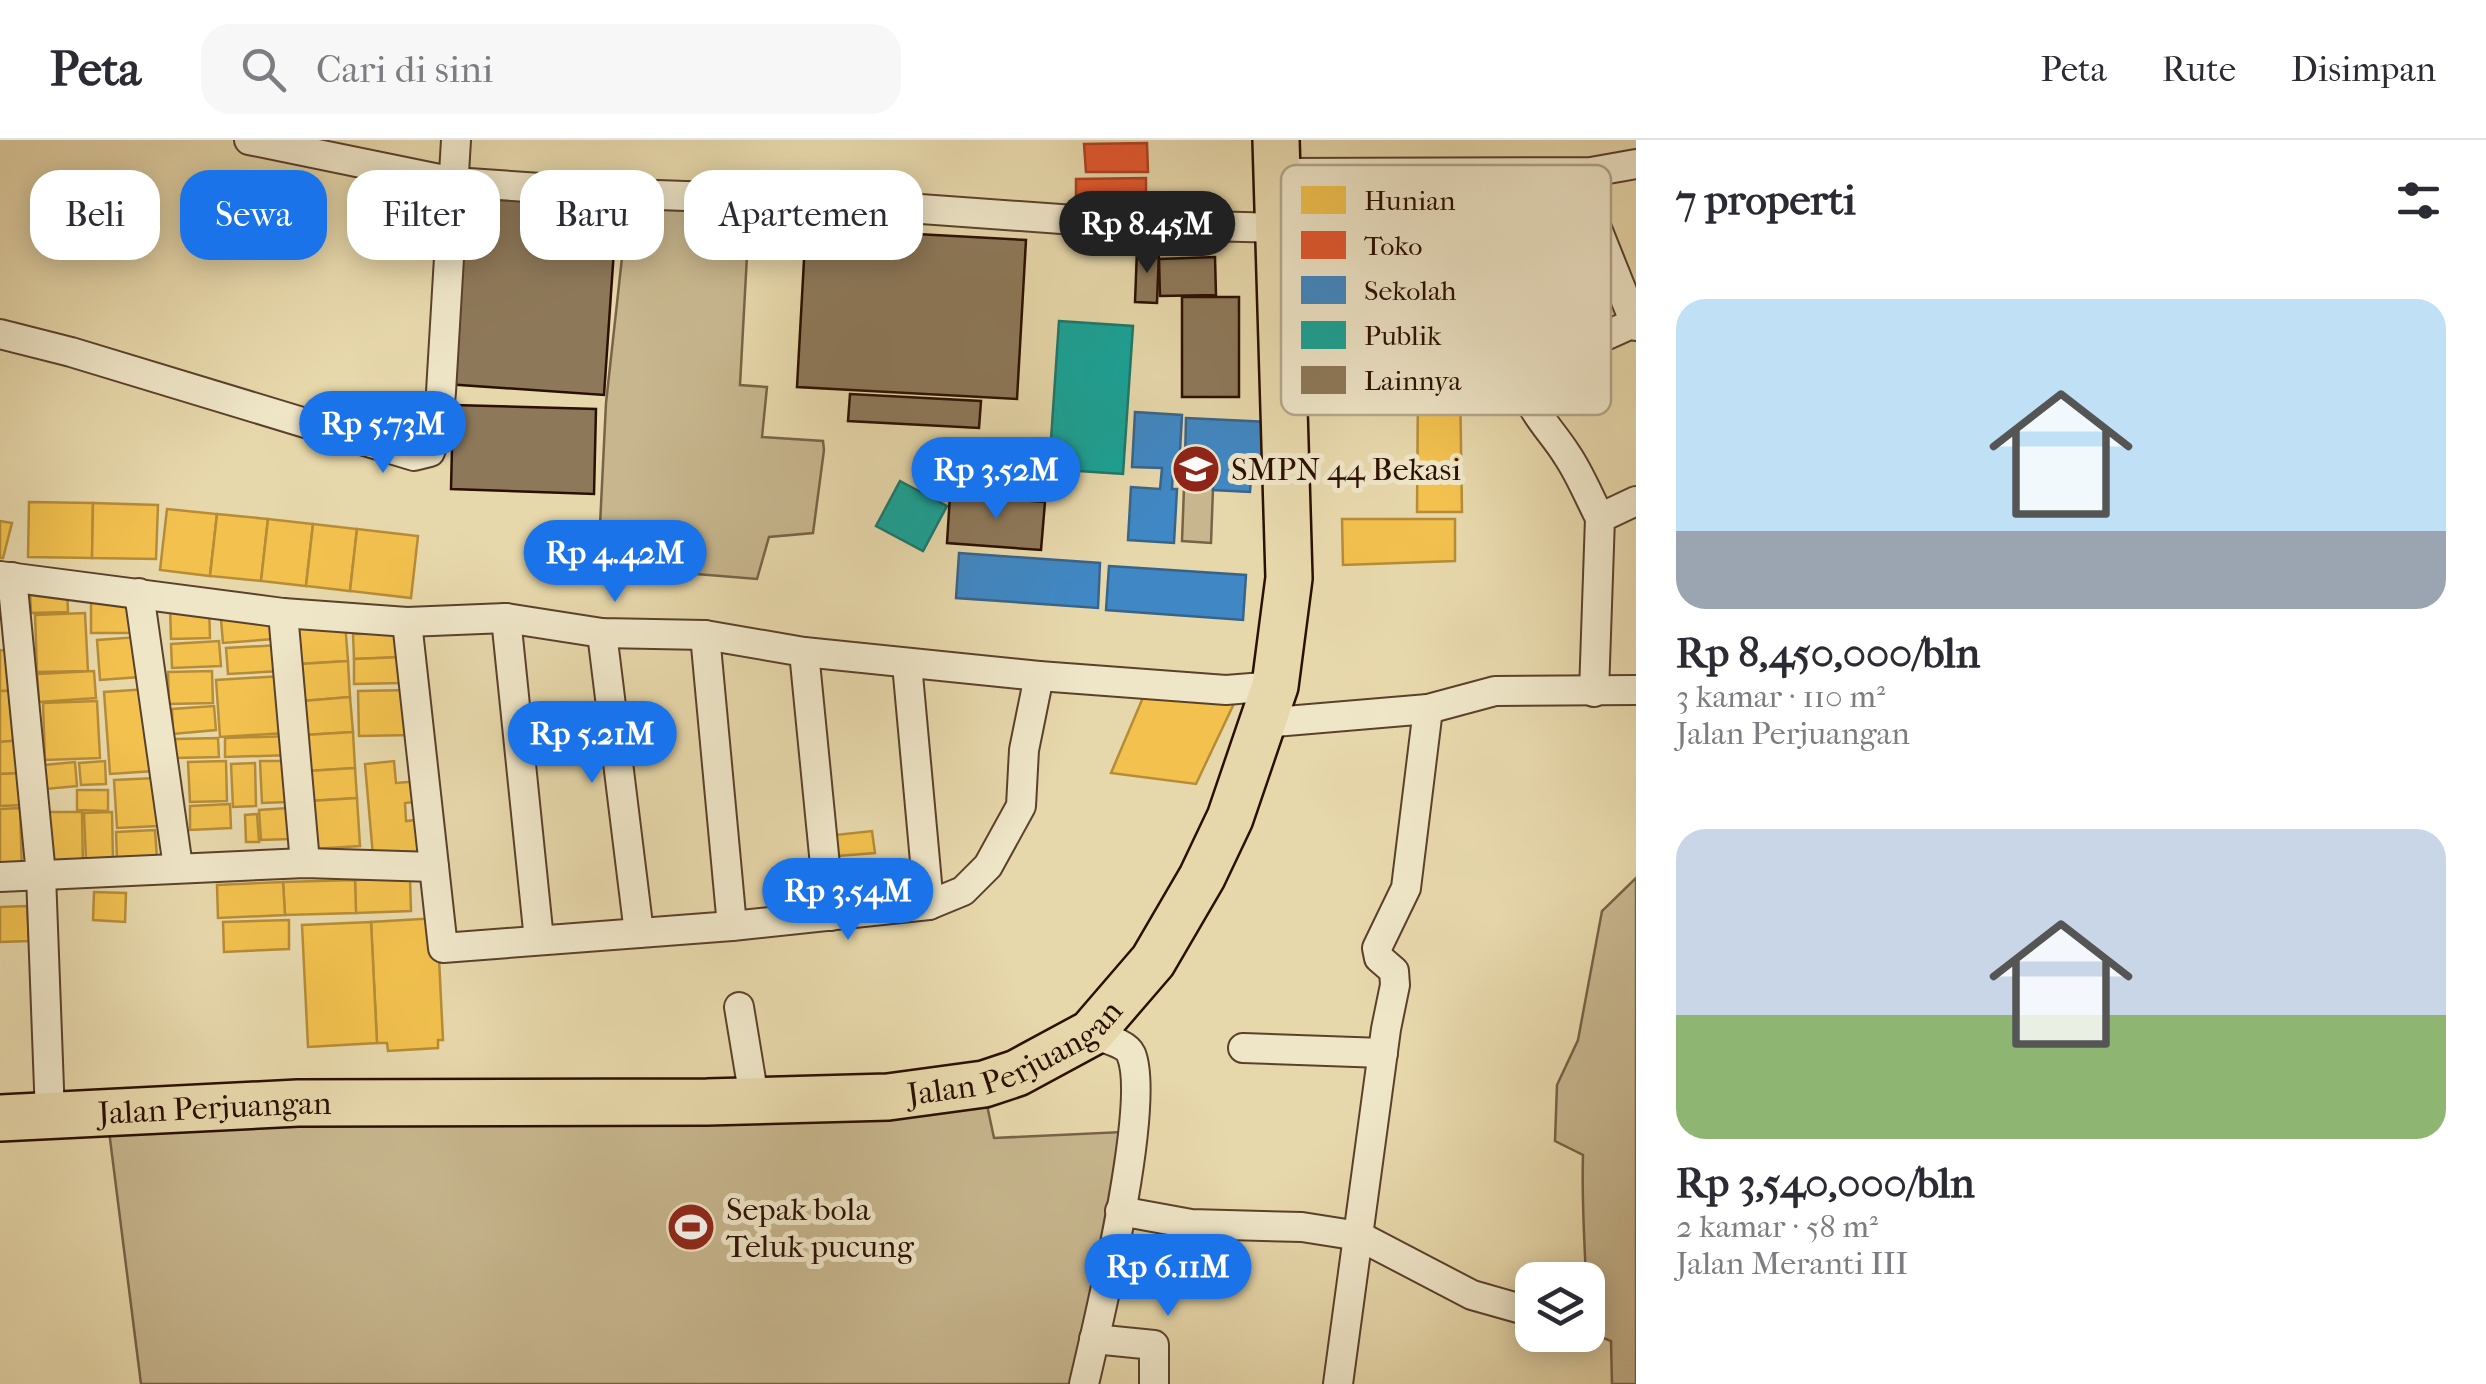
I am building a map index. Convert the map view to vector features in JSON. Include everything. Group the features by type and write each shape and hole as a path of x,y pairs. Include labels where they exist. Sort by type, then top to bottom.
{"main road":[{"name":"Jalan Perjuangan","path":"1278,185 1281,292"},
{"name":"Jalan Perjuangan","path":"0,1118 283,1103 888,1097 984,1084 1017,1073 1091,1034 1153,961 1202,877 1230,818 1269,705 1289,578 1284,415"}],"street":[{"path":"249,140 395,170"},
{"path":"455,170 456,140"},
{"path":"1611,168 1636,164"},
{"path":"500,185 796,200 1130,224 1278,185"},
{"path":"0,334 414,456 430,452 437,434 449,260"},
{"path":"1611,264 1635,324 1611,335"},
{"path":"1539,415 1570,458 1600,518 1594,692"},
{"path":"1600,518 1636,501"},
{"path":"50,1115 41,875 6,576 282,612 407,622 506,618 602,633 706,635 907,664 1226,690 1269,705 1428,708 1495,691 1636,690"},
{"path":"139,593 178,867"},
{"path":"282,612 305,863"},
{"path":"506,618 538,940"},
{"path":"407,622 443,948 929,906 963,892 988,866 1021,806 1024,750 1039,676"},
{"path":"602,633 639,933"},
{"path":"706,635 732,926"},
{"path":"804,652 830,916"},
{"path":"907,664 929,906"},
{"path":"1338,1384 1396,977 1379,958 1378,948 1406,888 1428,708"},
{"path":"0,878 305,863 434,867"},
{"path":"739,1006 754,1098"},
{"path":"1084,1384 1120,1211 1136,1084 1132,1055 1126,1048 1091,1034"},
{"path":"1244,1048 1384,1054"},
{"path":"1120,1211 1191,1224 1302,1228 1360,1236 1472,1295 1515,1307"},
{"path":"1094,1339 1154,1345 1154,1384"}],"shaded area":[{"path":"664,196 684,197 684,260 747,260 740,385 767,387 762,437 823,441 813,533 769,537 757,579 598,566 606,403 622,260 664,260"},
{"path":"1185,461 1214,462 1211,543 1182,541"},
{"path":"1636,878 1636,1384 1612,1384 1611,1341 1605,1339 1605,1262 1585,1262 1583,1155 1555,1141 1557,1085 1578,1040 1602,911"},
{"path":"984,1091 994,1138 1122,1132 1076,1384 141,1384 109,1131"}],"building: Hunian":[{"path":"1418,415 1460,415 1462,512 1417,512"},
{"path":"29,502 93,503 92,558 28,557"},
{"path":"93,503 158,505 156,559 92,558"},
{"path":"167,509 217,514 210,576 160,570"},
{"path":"217,514 268,519 261,581 210,576"},
{"path":"268,519 313,524 306,586 261,581"},
{"path":"1342,519 1455,519 1455,561 1343,565"},
{"path":"0,521 12,523 3,558 0,558"},
{"path":"313,524 357,529 350,591 306,586"},
{"path":"357,529 418,536 411,598 350,591"},
{"path":"67,589 68,612 31,613 30,590"},
{"path":"91,596 135,596 135,633 91,633"},
{"path":"209,604 210,638 171,639 170,605"},
{"path":"85,613 88,671 37,672 35,615"},
{"path":"271,616 274,639 223,643 221,620"},
{"path":"345,622 348,661 300,664 298,625"},
{"path":"401,633 402,657 354,659 353,634"},
{"path":"138,637 140,677 100,680 97,640"},
{"path":"219,641 221,666 172,668 171,644"},
{"path":"280,645 281,671 228,674 226,648"},
{"path":"0,650 8,651 12,691 0,691"},
{"path":"402,657 402,683 354,684 354,659"},
{"path":"348,661 350,697 303,701 300,664"},
{"path":"94,671 96,698 39,702 37,674"},
{"path":"212,671 213,703 169,704 168,672"},
{"path":"282,676 286,733 220,737 216,680"},
{"path":"1147,688 1238,695 1196,784 1111,773"},
{"path":"148,689 154,771 110,774 104,692"},
{"path":"410,690 411,735 359,736 358,691"},
{"path":"0,691 12,691 21,740 0,742"},
{"path":"350,697 353,732 305,735 303,701"},
{"path":"97,701 100,758 45,760 43,703"},
{"path":"214,706 216,730 173,734 172,709"},
{"path":"353,732 355,768 308,771 305,735"},
{"path":"292,736 292,755 225,757 225,738"},
{"path":"218,738 219,757 176,758 175,739"},
{"path":"21,740 23,773 0,774 0,742"},
{"path":"105,761 106,784 81,785 79,763"},
{"path":"226,761 227,801 190,802 188,762"},
{"path":"260,761 286,761 287,802 262,803"},
{"path":"394,761 396,783 420,781 422,801 405,803 406,821 425,819 427,852 373,856 365,764"},
{"path":"75,762 77,786 46,789 44,765"},
{"path":"255,763 256,806 233,807 231,764"},
{"path":"355,768 357,798 310,801 308,771"},
{"path":"23,773 25,805 0,806 0,774"},
{"path":"156,778 158,826 117,828 114,780"},
{"path":"77,790 108,790 108,811 77,810"},
{"path":"357,798 360,846 313,849 310,801"},
{"path":"230,804 231,828 190,830 190,806"},
{"path":"20,808 22,873 0,873 0,809"},
{"path":"288,808 289,839 261,840 259,810"},
{"path":"47,812 82,812 83,868 48,868"},
{"path":"112,812 113,859 86,860 84,813"},
{"path":"257,814 259,842 246,842 245,815"},
{"path":"155,830 157,858 117,860 116,832"},
{"path":"872,831 875,853 838,856 835,835"},
{"path":"410,878 411,911 356,913 355,880"},
{"path":"355,880 356,913 285,915 283,882"},
{"path":"283,882 285,915 218,918 217,885"},
{"path":"94,892 126,893 125,922 93,920"},
{"path":"27,906 29,941 0,942 0,907"},
{"path":"437,918 443,1040 438,1040 438,1048 388,1051 387,1043 377,1043 371,922"},
{"path":"289,920 289,949 224,952 223,922"},
{"path":"371,922 377,1043 308,1047 302,925"}],"building: Toko":[{"path":"1147,143 1148,172 1086,172 1084,144"},
{"path":"1146,178 1146,210 1076,211 1076,179"}],"building: Sekolah":[{"path":"1135,412 1182,415 1179,469 1173,469 1172,489 1177,489 1174,543 1128,540 1131,487 1160,489 1162,468 1132,467"},
{"path":"1186,418 1269,422 1268,464 1252,463 1250,492 1213,490 1214,462 1185,461"},
{"path":"959,553 1100,563 1098,608 956,598"},
{"path":"1109,566 1246,575 1243,620 1106,610"}],"building: Publik":[{"path":"1059,321 1133,326 1123,474 1049,469"},
{"path":"900,481 947,506 923,551 876,526"}],"building: Lainnya":[{"path":"500,199 520,200 520,260 613,260 604,395 446,384 455,260 500,260"},
{"path":"923,234 1026,240 1017,399 797,387 804,260 923,260"},
{"path":"1137,250 1159,251 1157,303 1135,302"},
{"path":"1215,257 1216,295 1160,296 1159,259"},
{"path":"1182,297 1239,297 1239,397 1182,397"},
{"path":"850,394 981,401 979,428 848,421"},
{"path":"453,405 596,409 594,494 451,489"},
{"path":"950,495 1045,502 1041,550 947,543"}],"place":[{"name":"SMPN 44 Bekasi","path":"1196,469"},
{"name":"Sepak bola Teluk pucung","path":"691,1227"}]}
